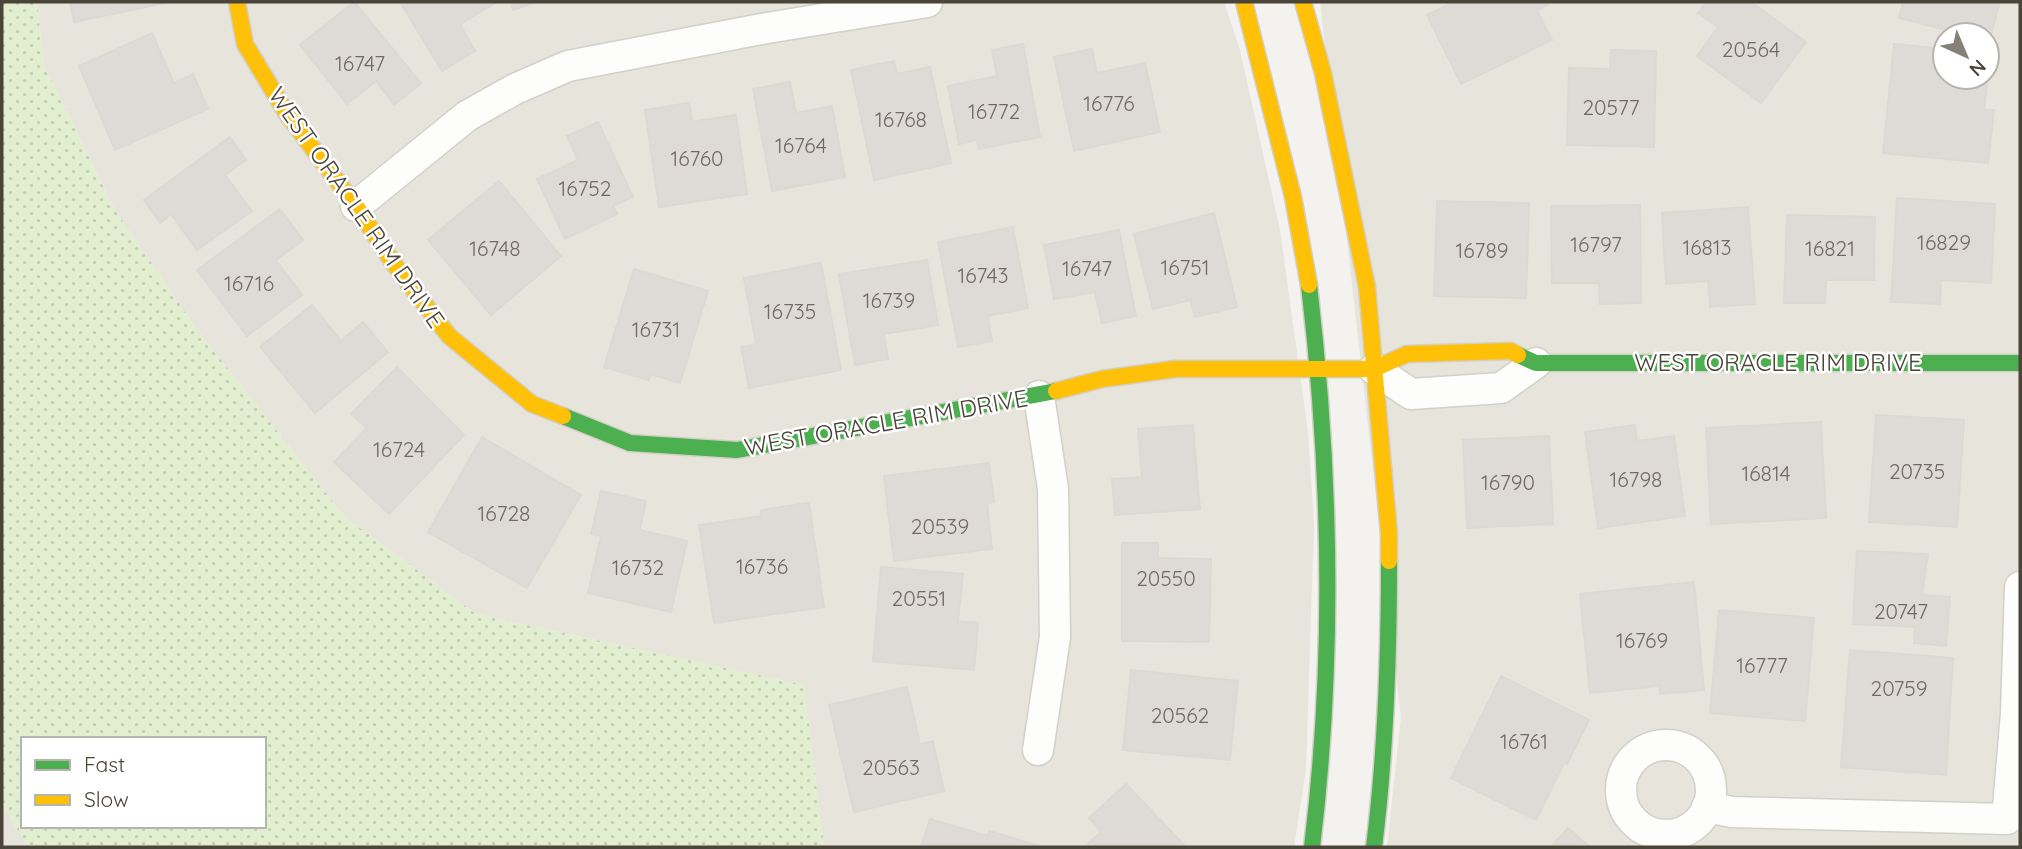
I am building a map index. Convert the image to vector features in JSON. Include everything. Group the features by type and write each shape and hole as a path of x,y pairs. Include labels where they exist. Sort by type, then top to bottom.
{"street":[{"name":"WEST ORACLE RIM DRIVE","path":"237,2 245,44 287,114 449,336 532,404 630,443 737,450 1039,396 1102,379 1175,369 1374,369 1407,354 1511,351 1536,363 2020,363"},
{"path":"356,206 467,116 516,89 568,66 767,28 928,2"},
{"path":"1244,2 1296,206 1306,266 1317,371 1330,537 1330,606 1324,733 1312,847"},
{"path":"1303,2 1323,73 1367,287 1389,534 1389,652 1380,798 1374,847"},
{"path":"1374,369 1411,394 1501,387 1536,363"},
{"path":"1038,750 1055,637 1053,489 1039,396"},
{"path":"1707,807 1732,812 2007,819 2020,587"}],"shaded area":[{"path":"37,2 1224,2 1240,50 1280,230 1308,431 1314,524 1306,769 1294,847 824,847 804,685 476,614 344,516 198,331 114,209 44,65"},
{"path":"1320,2 2020,2 2020,847 1387,847 1401,717"},
{"path":"2,804 28,847 2,847"}],"green space":[{"path":"2,2 37,2 44,65 114,209 198,331 344,516 476,614 804,685 824,847 28,847 2,804"}],"building":[{"path":"70,2 170,2 74,22"},
{"path":"354,2 421,83 394,105 376,81 347,104 300,45"},
{"path":"400,2 497,2 460,24 475,51 442,71"},
{"path":"511,2 537,2 513,10"},
{"path":"1454,2 1546,2 1548,5 1537,10 1552,40 1461,84 1427,15"},
{"path":"1706,2 1751,2 1806,42 1761,103 1697,56 1718,27 1698,13"},
{"path":"1903,2 2000,2 1995,21 1931,21 1931,26 1899,18"},
{"path":"152,33 174,83 193,74 208,109 115,150 79,66"},
{"path":"1023,44 1040,137 979,149 977,140 959,144 948,86 997,76 992,50"},
{"path":"1894,44 1931,48 1931,91 1986,91 1984,110 1994,110 1988,163 1883,153"},
{"path":"1092,49 1097,73 1145,63 1160,132 1074,151 1054,57"},
{"path":"1611,50 1656,51 1654,147 1567,145 1569,68 1610,69"},
{"path":"894,61 897,74 930,67 951,163 874,180 851,70"},
{"path":"790,82 796,113 832,106 845,177 772,191 753,89"},
{"path":"689,103 692,122 736,115 747,194 659,207 645,110"},
{"path":"598,122 633,197 613,206 617,214 565,239 537,179 578,160 567,136"},
{"path":"230,137 246,160 225,175 252,211 197,250 171,214 160,223 144,200"},
{"path":"499,181 561,256 491,315 428,240"},
{"path":"1897,198 1995,204 1991,283 1941,280 1940,304 1891,302"},
{"path":"1437,201 1529,203 1526,298 1434,296"},
{"path":"1640,205 1641,303 1600,304 1599,283 1552,283 1551,206"},
{"path":"1748,207 1755,304 1710,307 1708,281 1666,284 1662,213"},
{"path":"280,209 303,240 276,260 302,295 247,336 197,270"},
{"path":"1214,213 1237,307 1195,317 1191,300 1153,309 1134,234"},
{"path":"1787,215 1875,217 1874,280 1826,280 1825,303 1784,303"},
{"path":"1013,227 1028,308 988,316 992,341 958,347 938,242"},
{"path":"1119,230 1136,316 1102,323 1095,292 1054,299 1044,245"},
{"path":"927,260 938,325 884,334 888,359 855,365 839,274"},
{"path":"821,263 841,370 749,388 741,347 756,344 744,278"},
{"path":"634,269 708,291 680,383 651,374 649,380 604,367"},
{"path":"312,305 341,341 363,322 388,352 315,413 260,347"},
{"path":"397,367 464,435 389,514 334,462 367,428 351,414"},
{"path":"1876,415 1964,420 1957,527 1869,522"},
{"path":"1821,422 1826,518 1711,524 1706,428"},
{"path":"1193,425 1200,509 1115,515 1112,479 1142,477 1138,429"},
{"path":"1635,425 1637,441 1674,436 1685,516 1598,528 1585,432"},
{"path":"1549,436 1553,524 1467,528 1463,440"},
{"path":"482,437 581,495 527,588 428,532"},
{"path":"989,463 994,502 987,503 992,549 894,561 884,476"},
{"path":"601,491 646,501 640,530 687,541 671,612 588,593 601,536 591,534"},
{"path":"809,503 824,607 714,623 699,525 761,516 761,510"},
{"path":"1122,543 1158,543 1158,558 1211,559 1209,642 1122,641"},
{"path":"1857,551 1928,554 1922,595 1950,597 1946,646 1914,643 1915,627 1853,624"},
{"path":"881,567 963,574 958,621 978,623 974,670 873,661"},
{"path":"1694,582 1704,690 1660,694 1659,686 1590,693 1580,594"},
{"path":"1719,610 1814,618 1805,721 1710,713"},
{"path":"1850,650 1953,658 1946,775 1841,767"},
{"path":"1131,670 1238,681 1230,760 1123,750"},
{"path":"1501,676 1589,720 1536,820 1451,778"},
{"path":"907,687 920,744 933,741 944,791 854,812 829,705"},
{"path":"1126,784 1186,847 1084,847 1101,832 1089,818"},
{"path":"930,819 988,836 989,831 1043,847 921,847"},
{"path":"1568,828 1590,847 1551,847"}],"traffic: fast":[{"path":"1309,285 1322,425 1327,566 1324,706 1312,847"},
{"path":"1518,355 1536,363 2020,363"},
{"path":"563,416 630,443 737,450 1056,391"},
{"path":"1374,847 1386,704 1389,561"}],"traffic: slow":[{"path":"237,2 245,44 287,114 449,336 532,404 563,416"},
{"path":"1244,2 1293,197 1309,285"},
{"path":"1303,2 1323,73 1367,287 1389,534 1389,561"},
{"path":"1056,391 1102,379 1175,369 1374,369 1407,354 1511,351 1518,355"}]}
